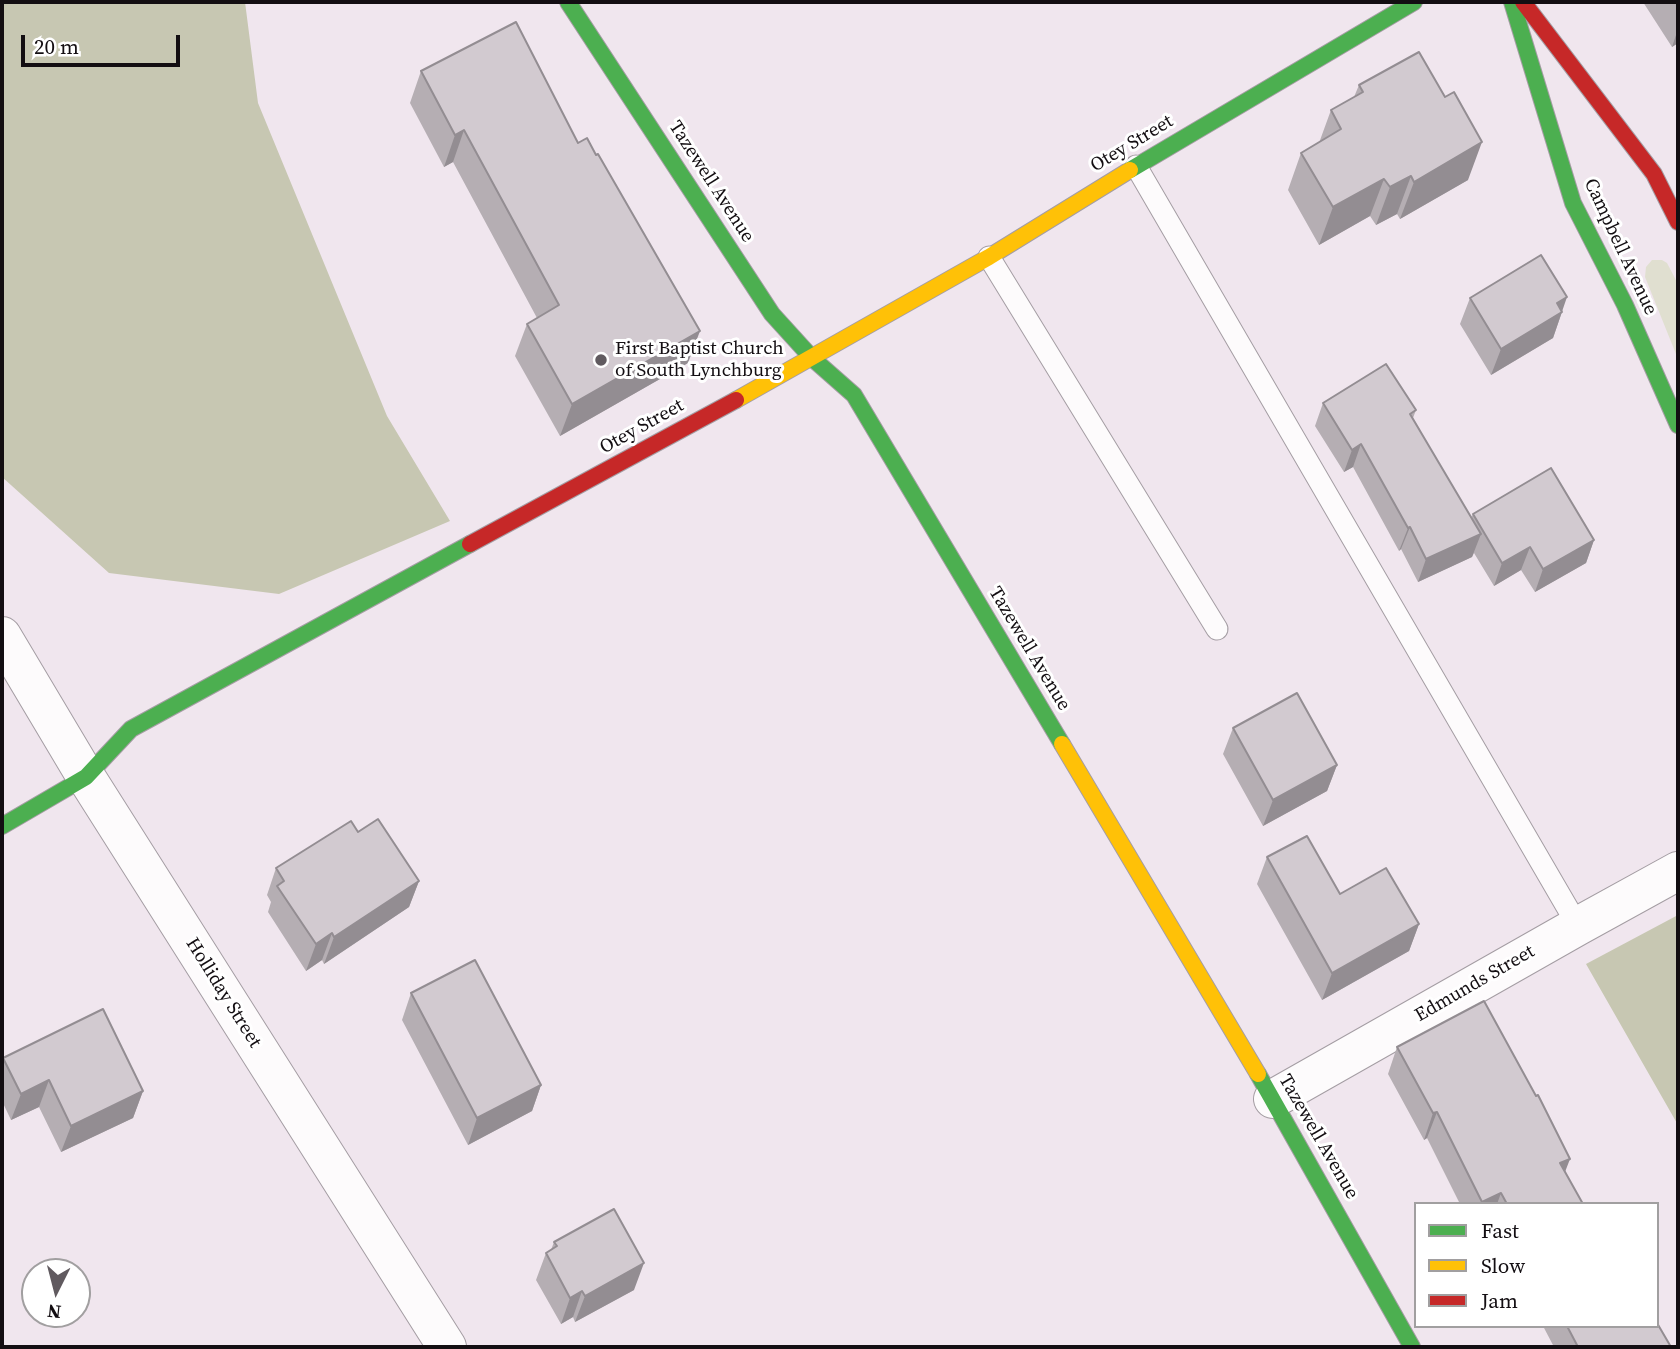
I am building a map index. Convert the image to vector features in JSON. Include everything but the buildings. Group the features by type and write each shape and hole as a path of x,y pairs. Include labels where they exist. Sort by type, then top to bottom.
{"street":[{"name":"Tazewell Avenue","path":"568,2 772,314 813,358 854,395 1273,1099 1412,1347"},
{"name":"Otey Street","path":"2,827 86,777 131,729 813,358 989,257 1136,166 1414,2"},
{"name":"Campbell Avenue","path":"1512,2 1573,204 1625,304 1678,425"},
{"path":"1523,2 1654,174 1678,222"},
{"name":"Holliday Street","path":"2,636 86,777 447,1347"},
{"name":"Edmunds Street","path":"1273,1099 1678,871"}],"lane":[{"path":"1136,166 1578,926"},
{"path":"989,257 1217,629"}],"shaded area":[{"path":"1652,260 1667,263 1678,284 1678,359 1645,277 1646,267"}],"green space":[{"path":"2,2 245,2 258,103 387,416 450,521 279,594 109,573 2,477"},
{"path":"1678,915 1678,1125 1586,964"}],"traffic: fast":[{"path":"568,2 772,314 812,358 854,395 1062,744"},
{"path":"1130,170 1414,2"},
{"path":"1512,2 1573,203 1625,305 1678,425"},
{"path":"2,826 86,777 131,729 470,544"},
{"path":"1258,1074 1412,1347"}],"traffic: slow":[{"path":"736,400 989,257 1130,170"},
{"path":"1062,744 1258,1074"}],"traffic: jam":[{"path":"1523,2 1654,174 1678,222"},
{"path":"470,544 736,400"}],"place":[{"name":"First Baptist Church of South Lynchburg","path":"601,360"}]}
